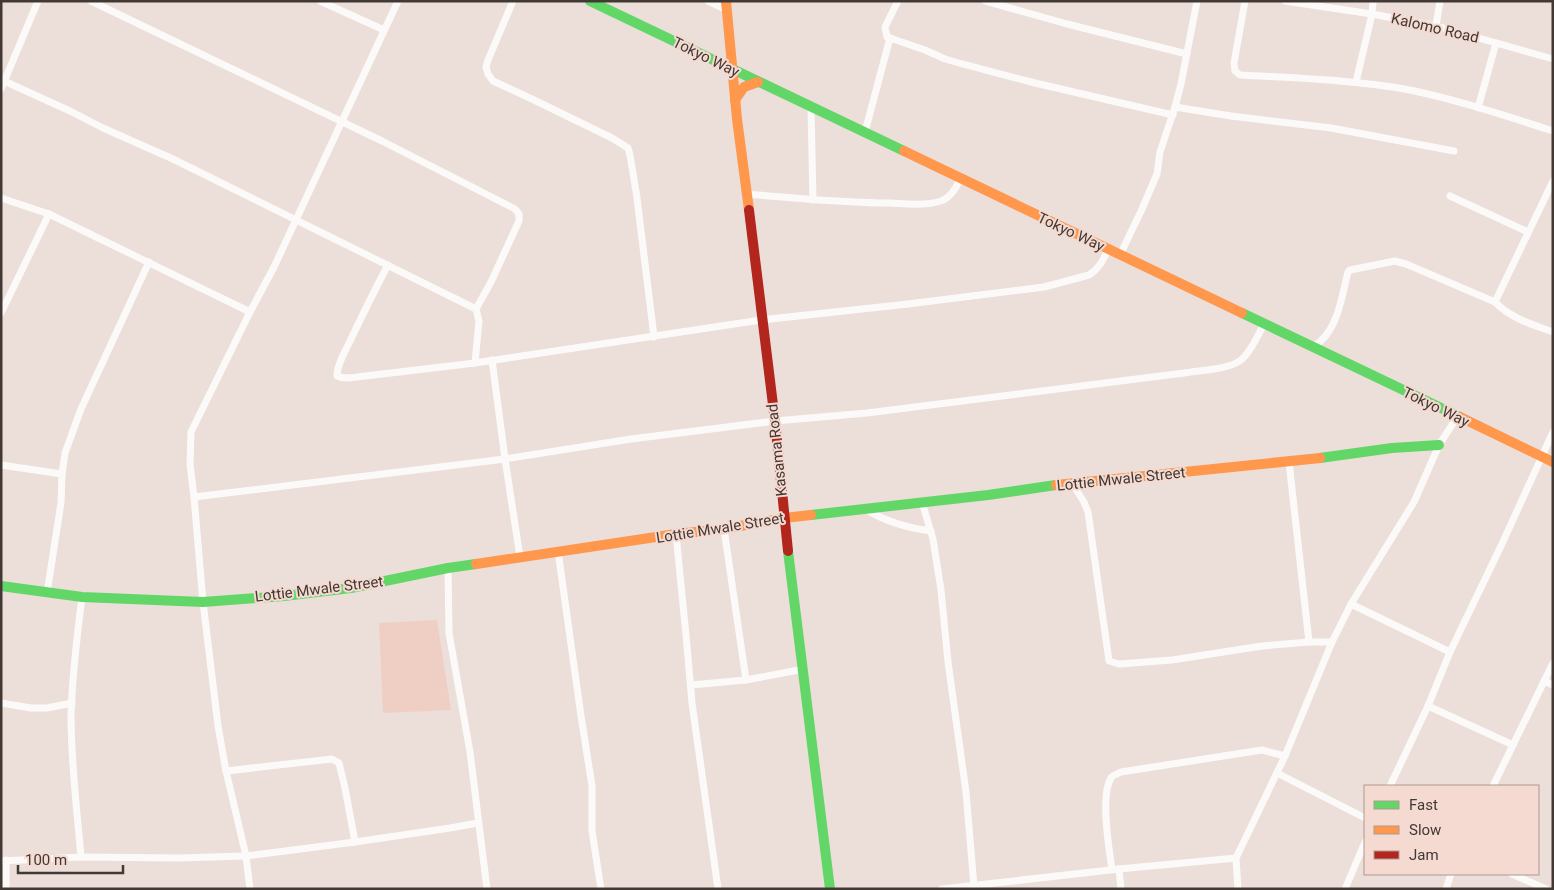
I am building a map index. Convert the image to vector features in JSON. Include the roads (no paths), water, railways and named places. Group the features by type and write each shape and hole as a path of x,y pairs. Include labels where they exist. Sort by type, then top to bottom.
{"street":[{"path":"38,1 3,85 70,111 173,159 476,309"},
{"path":"91,1 435,168 515,210 519,214 519,221 491,282 476,309 479,321 475,363"},
{"path":"320,1 384,30"},
{"path":"250,889 246,856 218,726 203,602 190,464 191,432 274,267 398,1"},
{"path":"513,1 488,60 486,67 488,74 493,81 560,112 628,148 637,198 654,337"},
{"name":"Tokyo Way","path":"590,1 1553,462"},
{"path":"708,1 726,6"},
{"path":"898,1 884,27 887,37 959,63 1045,86 1173,115"},
{"path":"985,1 1187,54"},
{"path":"1120,255 1157,174 1160,152 1175,107 1197,1"},
{"path":"1245,1 1234,63 1235,71 1240,75 1356,82 1411,90 1553,131"},
{"name":"Kalomo Road","path":"1285,1 1436,26 1553,59"},
{"path":"1356,82 1372,14 1373,1"},
{"path":"1436,26 1440,1"},
{"name":"Kasama Road","path":"726,6 746,194 775,421 784,518 830,889"},
{"path":"864,132 890,38"},
{"path":"1478,108 1496,43"},
{"path":"708,58 717,58 725,54 730,48"},
{"path":"735,100 739,90 748,84 758,82"},
{"path":"1175,107 1331,128 1454,151"},
{"path":"811,108 814,200"},
{"path":"746,194 858,203 926,204 941,201 950,196 956,189 960,179"},
{"path":"1495,302 1553,181"},
{"path":"1450,196 1528,232"},
{"path":"1,198 49,214 250,312"},
{"path":"1,312 49,214"},
{"path":"388,265 347,347 338,368 337,376 345,378 357,377 475,363 761,320 1044,287 1095,272 1108,250"},
{"path":"1313,347 1322,342 1331,328 1348,272 1355,268 1395,261 1495,302 1502,309 1529,324 1553,332"},
{"path":"47,593 61,503 65,453 81,410 149,262"},
{"path":"194,497 504,459 630,439 775,421 867,413 1184,373 1230,365 1242,359 1264,324"},
{"path":"492,360 504,459 520,557"},
{"path":"1238,889 1236,858 1285,756 1332,642 1351,604 1414,502 1439,445 1457,417"},
{"path":"1390,785 1428,706 1450,652 1553,432"},
{"name":"Lottie Mwale Street","path":"1,586 82,597 203,602 284,596 351,588 448,568 676,534 724,529 784,518 988,496 1072,483 1289,462 1392,448 1439,445"},
{"path":"1289,462 1310,642"},
{"path":"1,465 62,474"},
{"path":"1072,483 1088,512 1109,661 1119,664 1172,660 1262,646 1332,642"},
{"path":"922,502 935,546 941,590 948,662 966,792 974,886"},
{"path":"864,508 882,519 912,529 931,530"},
{"path":"724,529 746,680"},
{"path":"676,534 692,703 718,889"},
{"path":"558,551 592,786 592,832 601,889"},
{"path":"448,568 450,586 449,633 470,752 487,889"},
{"path":"81,857 72,755 72,703 76,642 82,597"},
{"path":"1351,604 1450,652"},
{"path":"1494,785 1553,663"},
{"path":"691,685 746,680 804,669"},
{"path":"1544,681 1553,685"},
{"path":"1,703 30,708 47,708 72,703"},
{"path":"1428,706 1513,745"},
{"path":"1121,889 1106,829 1107,792 1112,776 1121,772 1262,750 1285,756"},
{"path":"226,770 332,759 339,763 355,842"},
{"path":"1277,773 1364,817"},
{"path":"6,889 4,860 81,857 180,858 246,856 478,823"},
{"path":"1345,889 1364,844"},
{"path":"942,889 1115,869 1236,858"},
{"path":"1446,889 1451,875"},
{"path":"1514,875 1546,889"}]}
